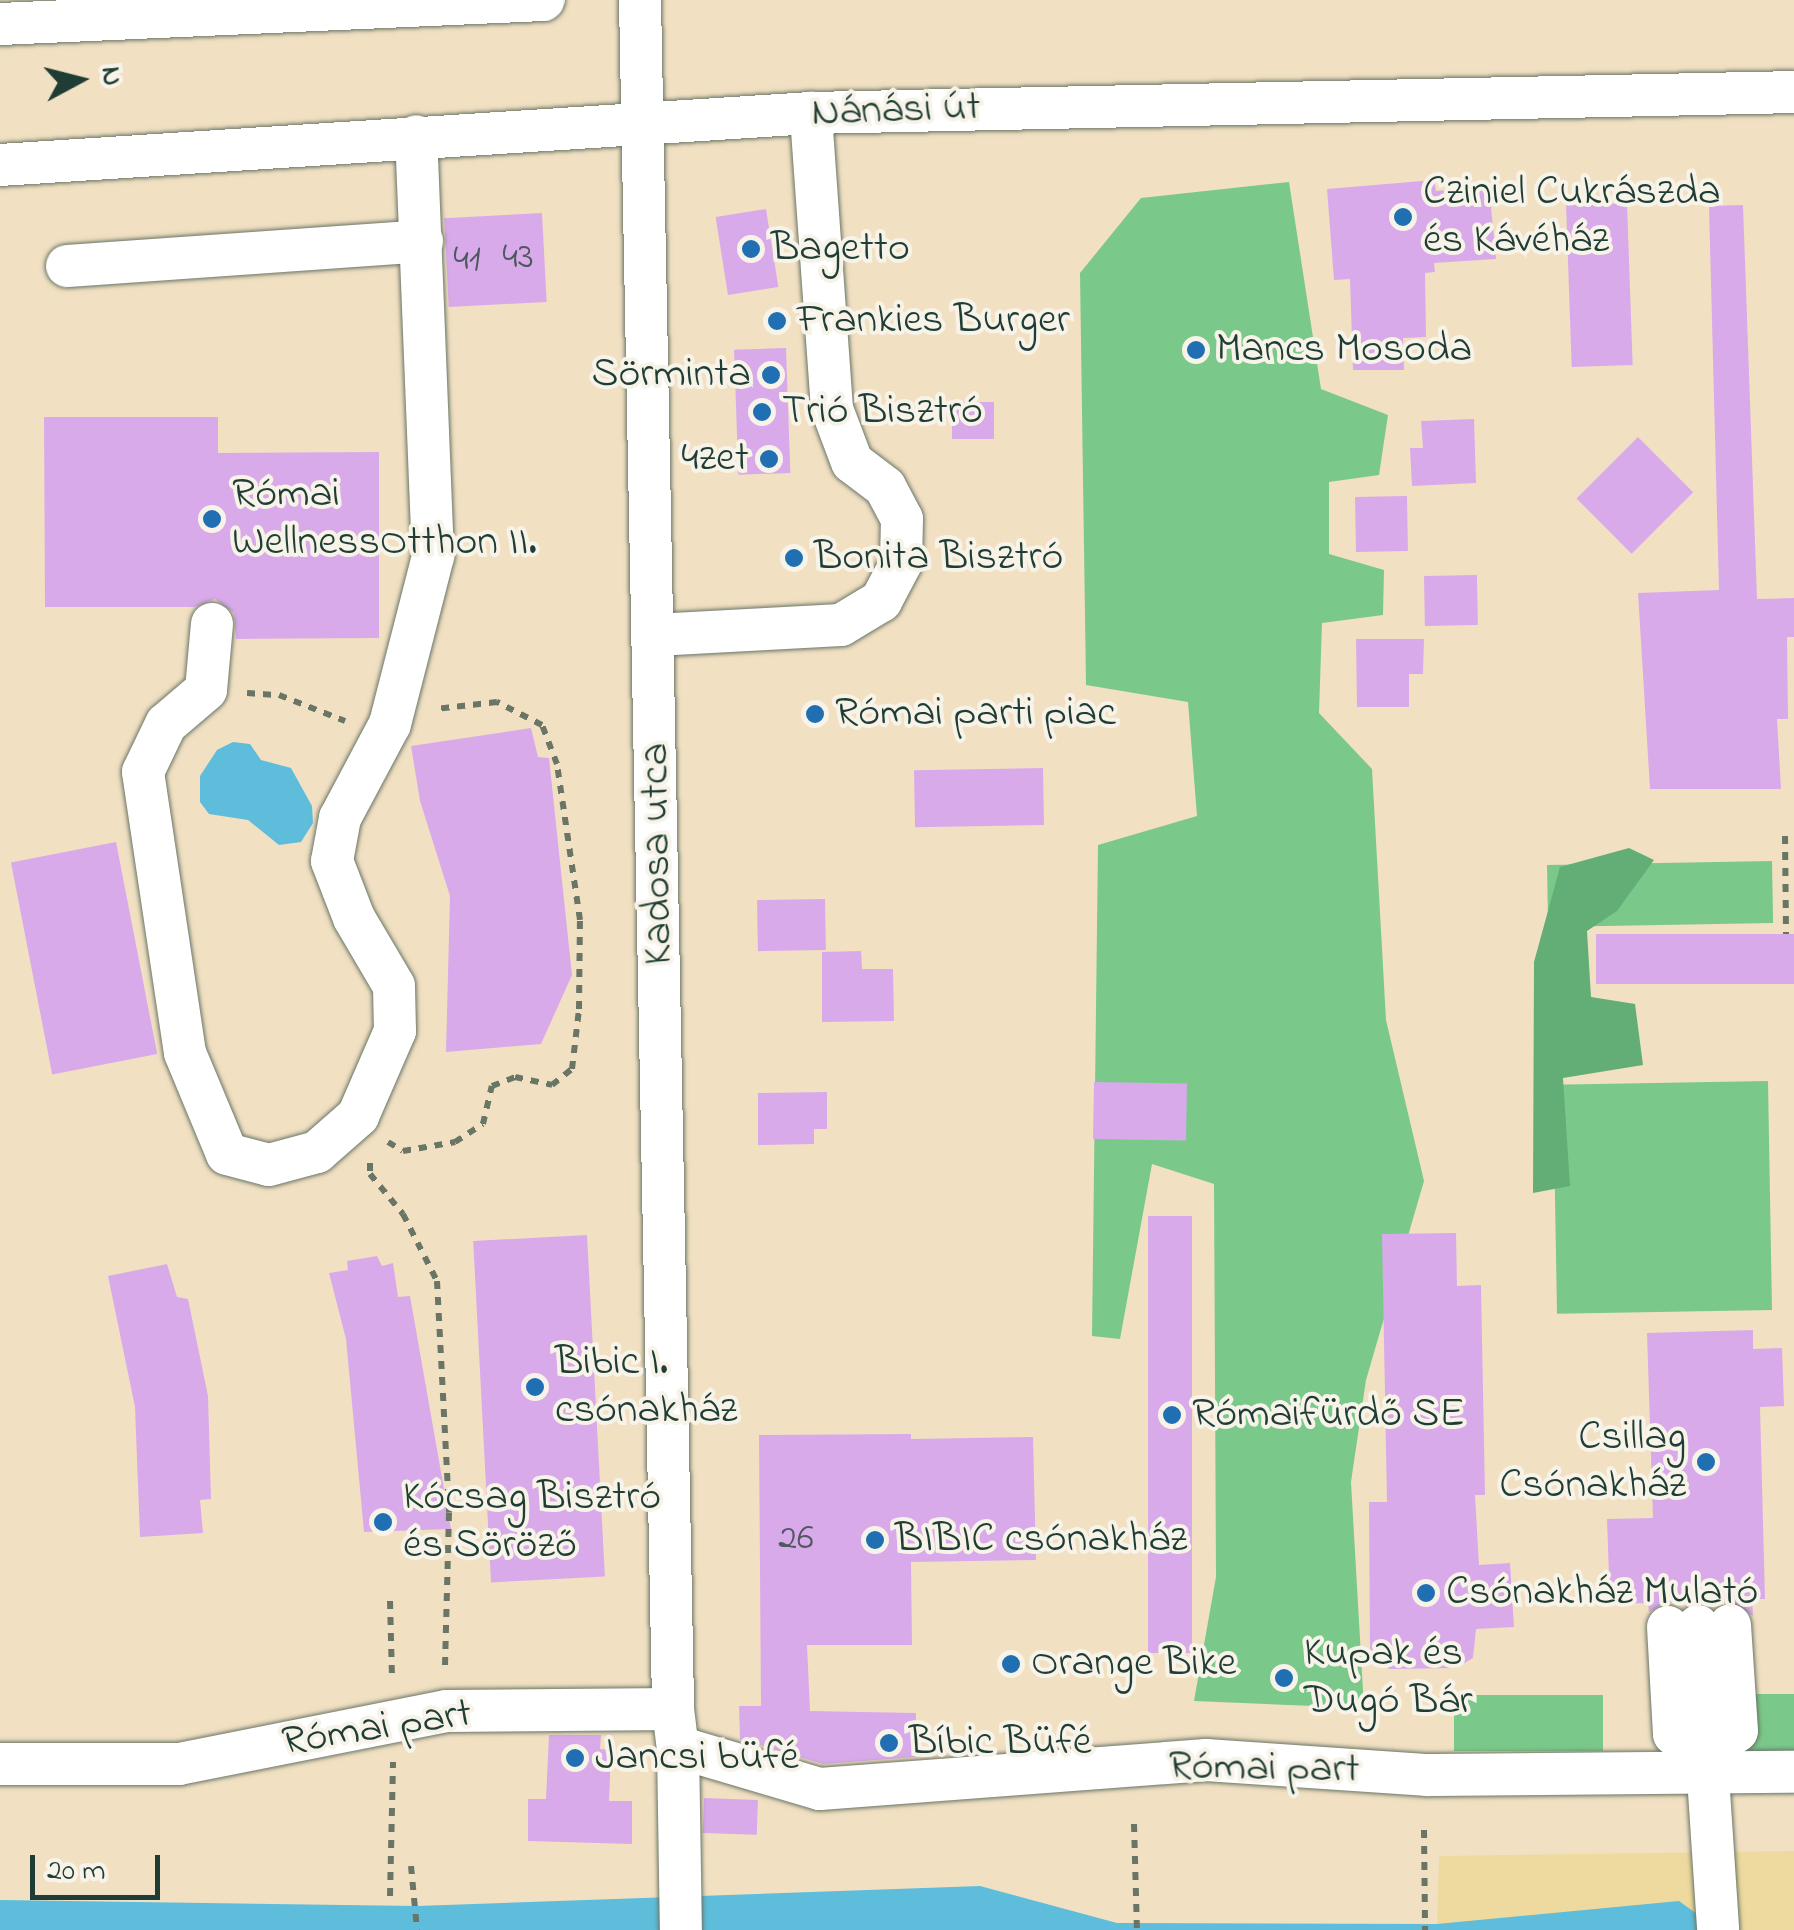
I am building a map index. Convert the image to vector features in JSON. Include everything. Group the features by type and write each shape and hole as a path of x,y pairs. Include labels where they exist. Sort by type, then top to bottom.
{"street":[{"path":"0,24 543,0"},
{"name":"Kadosa utca","path":"640,0 646,124 681,1930"},
{"name":"Nánási út","path":"0,165 811,113 1794,92"},
{"path":"654,635 840,625 882,602 902,562 902,519 885,487 852,462 832,409 811,113"},
{"path":"212,624 206,690 166,724 143,772 184,1053 227,1154 269,1165 317,1152 361,1127 396,1031 394,986 354,918 332,861 340,818 390,717 433,556 416,136"},
{"path":"68,266 422,241"},
{"path":"1704,1762 1737,1731 1697,1632 1674,1734 1704,1762 1713,1926"},
{"name":"Római part","path":"0,1764 179,1764 446,1711 675,1728 820,1789 1206,1760 1428,1775 1704,1762 1794,1772"}],"path":[{"path":"206,690 279,695 390,717 497,702 542,725 557,764 580,920 579,1009 572,1069 552,1085 515,1077 492,1086 483,1124 455,1142 403,1151 361,1127"},
{"path":"1785,836 1786,934"},
{"path":"361,1127 370,1174 402,1214 437,1281 446,1394 446,1711"},
{"path":"1134,1824 1136,1930"},
{"path":"1424,1830 1424,1930"},
{"path":"411,1866 417,1930"}],"green space":[{"path":"1289,182 1321,389 1388,415 1379,475 1329,482 1329,554 1384,570 1383,615 1322,623 1319,713 1372,769 1386,1020 1424,1181 1366,1380 1351,1482 1364,1708 1194,1701 1216,1577 1214,1184 1152,1164 1120,1339 1092,1336 1098,845 1197,816 1188,702 1086,685 1080,273 1141,198"},
{"path":"1629,848 1654,860 1617,911 1587,931 1591,997 1635,1004 1643,1065 1563,1078 1570,1186 1533,1193 1534,962 1560,867"},
{"path":"1772,861 1773,923 1548,927 1547,865"},
{"path":"1768,1081 1772,1310 1557,1314 1553,1085"},
{"path":"1745,1694 1794,1694 1794,1751 1745,1751"},
{"path":"1454,1695 1603,1695 1603,1751 1454,1751"}],"sand":[{"path":"1794,1851 1794,1930 1495,1930 1437,1924 1439,1856"}],"water":[{"path":"233,742 250,744 261,760 291,768 312,806 313,823 301,842 279,845 248,820 209,814 200,802 200,776 217,750"},
{"path":"980,1886 1117,1923 1437,1924 1679,1901 1719,1930 0,1930 0,1900 417,1906"}],"building":[{"path":"1434,180 1436,191 1489,186 1496,259 1434,263 1435,272 1425,273 1426,337 1403,338 1404,370 1353,370 1350,279 1334,280 1327,189"},
{"path":"1627,203 1633,365 1572,367 1566,205"},
{"path":"1743,205 1757,599 1794,598 1794,637 1787,637 1788,719 1777,719 1781,789 1650,789 1638,593 1719,590 1709,206"},
{"path":"766,209 778,287 728,295 716,217"},
{"path":"542,213 547,302 449,307 444,218"},
{"name":"Trió Bisztró","path":"786,348 790,473 738,475 734,350"},
{"path":"952,402 994,402 994,439 952,439"},
{"name":"Római WellnessOtthon II.","path":"44,417 218,417 218,453 379,452 379,638 236,639 234,613 215,599 195,607 45,607"},
{"path":"1474,419 1476,483 1412,486 1410,448 1423,448 1421,421"},
{"path":"1638,437 1693,492 1632,554 1576,499"},
{"path":"1407,496 1408,551 1356,552 1355,497"},
{"path":"1477,575 1478,625 1425,626 1424,576"},
{"path":"1356,639 1424,639 1423,674 1409,674 1409,707 1357,707"},
{"path":"531,728 538,757 549,758 572,975 541,1044 446,1052 450,896 420,801 411,746"},
{"path":"1043,768 1044,825 915,827 914,770"},
{"path":"116,842 157,1054 52,1074 11,862"},
{"path":"825,899 826,950 758,951 757,900"},
{"path":"1596,934 1794,934 1794,984 1596,984"},
{"path":"861,951 862,969 893,969 894,1021 822,1022 822,952"},
{"path":"1094,1082 1187,1084 1186,1141 1093,1139"},
{"path":"827,1092 827,1129 814,1129 814,1144 758,1145 758,1093"},
{"path":"1148,1216 1192,1216 1192,1653 1148,1653"},
{"path":"1456,1233 1457,1286 1481,1285 1485,1495 1475,1495 1479,1565 1510,1563 1514,1627 1476,1629 1473,1658 1456,1668 1389,1669 1370,1649 1369,1502 1387,1502 1382,1234"},
{"name":"Bibic I. csónakház","path":"587,1235 605,1577 491,1582 473,1241"},
{"path":"377,1256 382,1266 393,1263 398,1297 410,1296 451,1529 364,1532 346,1339 329,1273 348,1270 347,1261"},
{"path":"167,1264 177,1297 188,1299 208,1396 211,1499 200,1500 203,1533 140,1537 135,1407 108,1276"},
{"name":"Csillag Csónakház","path":"1753,1330 1753,1349 1782,1348 1784,1406 1760,1407 1765,1599 1752,1599 1753,1616 1729,1600 1713,1607 1666,1602 1649,1612 1648,1603 1610,1604 1607,1519 1653,1518 1647,1333"},
{"path":"911,1434 911,1439 1033,1437 1036,1560 911,1562 912,1645 807,1645 810,1711 916,1713 915,1757 823,1764 740,1739 739,1706 761,1706 759,1435"},
{"path":"549,1735 601,1735 600,1749 611,1750 609,1801 632,1801 632,1844 528,1841 528,1799 546,1799"},
{"path":"704,1798 758,1800 757,1835 703,1833"}],"place":[{"name":"Cziniel Cukrászda és Kávéház","path":"1403,217"},
{"name":"Bagetto","path":"751,249"},
{"name":"Frankies Burger","path":"777,321"},
{"name":"Mancs Mosoda","path":"1196,350"},
{"name":"Sörminta","path":"771,375"},
{"name":"Trió Bisztró","path":"762,412"},
{"name":"4zet","path":"769,459"},
{"name":"Római WellnessOtthon II.","path":"212,519"},
{"name":"Bonita Bisztró","path":"794,558"},
{"name":"Római parti piac","path":"815,714"},
{"name":"Bibic I. csónakház","path":"535,1387"},
{"name":"Rómaifürdő SE","path":"1172,1415"},
{"name":"Csillag Csónakház","path":"1706,1462"},
{"name":"Kócsag Bisztró és Söröző","path":"383,1522"},
{"name":"BIBIC csónakház","path":"875,1540"},
{"name":"Csónakház Mulató","path":"1426,1593"},
{"name":"Orange Bike","path":"1011,1664"},
{"name":"Kupak és Dugó Bár","path":"1284,1678"},
{"name":"Bíbic Büfé","path":"889,1743"},
{"name":"Jancsi büfé","path":"575,1758"}]}
